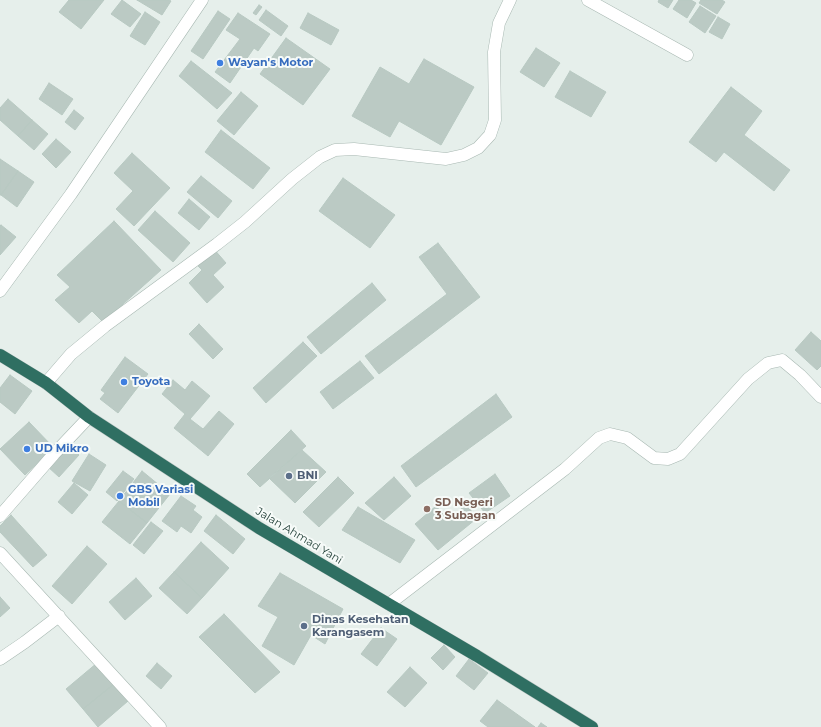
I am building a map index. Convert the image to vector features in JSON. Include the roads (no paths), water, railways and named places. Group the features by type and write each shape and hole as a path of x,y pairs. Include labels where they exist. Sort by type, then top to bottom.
{"highway":[{"name":"Jalan Ahmad Yani","path":"0,355 46,383 89,417 258,528 389,604 592,727"}],"street":[{"path":"0,292 71,194 202,0"},
{"path":"46,383 71,354 105,326 152,293 239,227 292,179 320,157 335,150 354,149 446,159 464,155 478,148 490,135 495,120 494,52 499,23 510,0"},
{"path":"588,0 688,55"},
{"path":"389,604 565,469 600,438 610,434 627,438 654,458 668,459 680,454 748,379 768,363 782,360 800,374 821,397"},
{"path":"0,516 54,454 89,417"},
{"path":"0,553 160,727"},
{"path":"0,659 59,616"}],"place":[{"name":"Wayan's Motor","path":"220,63"},
{"name":"Toyota","path":"124,382"},
{"name":"UD Mikro","path":"27,449"},
{"name":"BNI","path":"289,476"},
{"name":"GBS Variasi Mobil","path":"120,496"},
{"name":"SD Negeri 3 Subagan","path":"427,509"},
{"name":"Dinas Kesehatan Karangasem","path":"304,626"}]}
